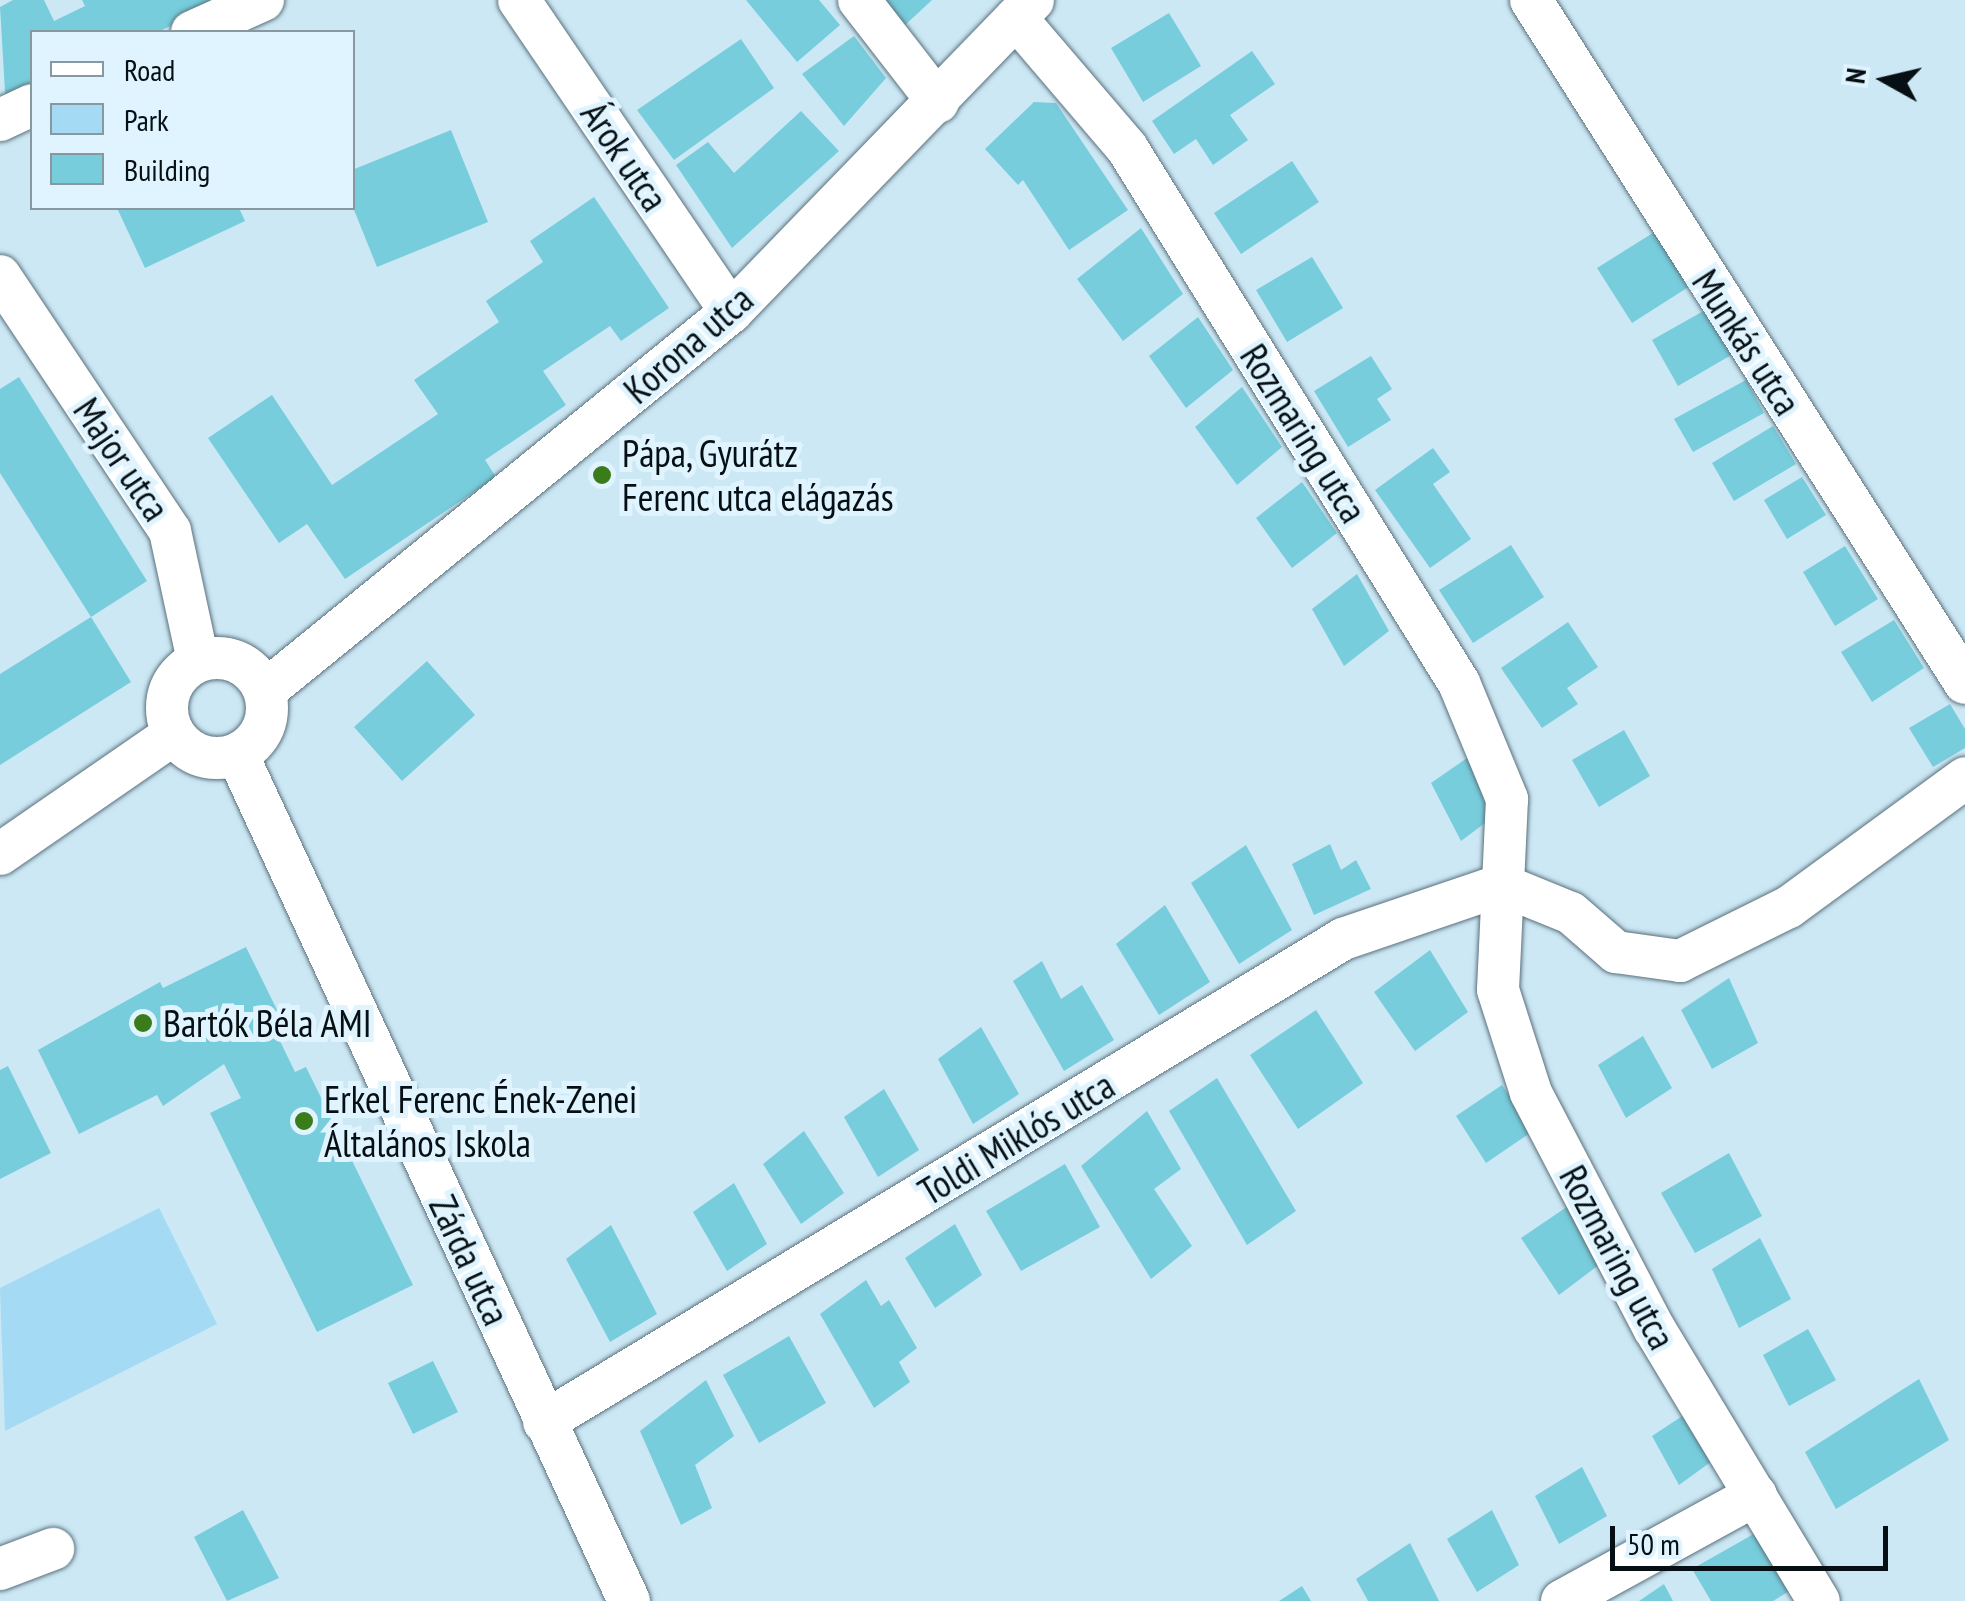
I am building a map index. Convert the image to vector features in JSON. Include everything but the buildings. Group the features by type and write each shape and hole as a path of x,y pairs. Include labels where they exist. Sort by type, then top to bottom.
{"street":[{"path":"196,30 263,0"},
{"name":"Árok utca","path":"519,0 731,312"},
{"path":"859,0 938,102"},
{"name":"Munkás utca","path":"1531,0 1965,684"},
{"name":"Korona utca","path":"265,691 731,312 1025,9"},
{"name":"Rozmaring utca","path":"1025,9 1127,148 1459,683 1507,799 1498,990 1531,1093 1654,1328 1820,1601"},
{"path":"0,120 30,106"},
{"name":"Major utca","path":"0,276 170,531 198,661"},
{"path":"198,661 243,664 265,691 264,728 238,754 197,754 174,734 166,710 171,686 198,661"},
{"path":"0,854 174,734"},
{"name":"Zárda utca","path":"238,754 629,1601"},
{"path":"1502,885 1571,913 1616,952 1680,961 1788,907 1965,778"},
{"name":"Toldi Miklós utca","path":"544,1422 1343,939 1502,885"},
{"path":"1562,1601 1756,1495"},
{"path":"0,1569 53,1549"}],"green space":[{"path":"159,1208 217,1324 5,1431 0,1288"}],"place":[{"name":"Pápa, Gyurátz Ferenc utca elágazás","path":"602,475"},
{"name":"Bartók Béla AMI","path":"143,1023"},
{"name":"Erkel Ferenc Ének-Zenei Általános Iskola","path":"304,1121"}]}
